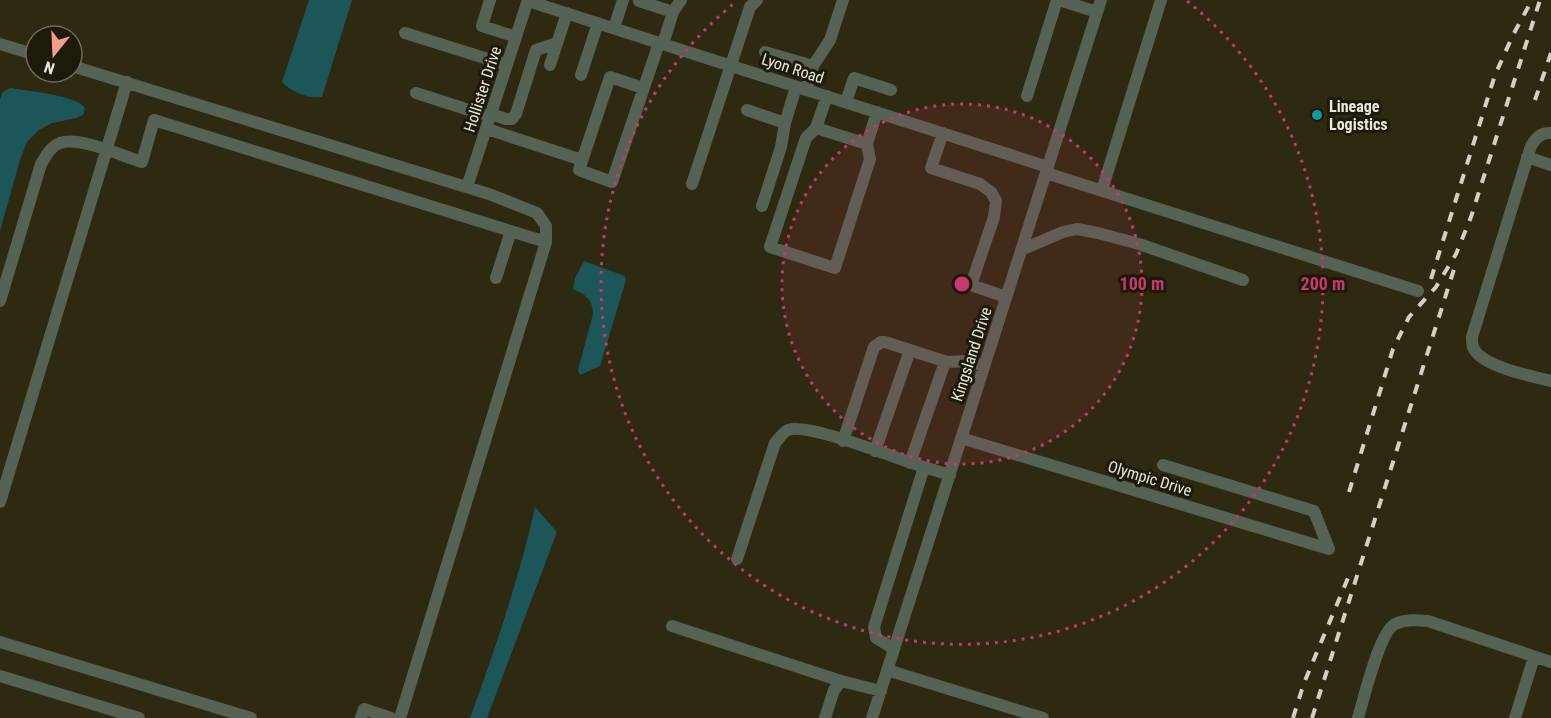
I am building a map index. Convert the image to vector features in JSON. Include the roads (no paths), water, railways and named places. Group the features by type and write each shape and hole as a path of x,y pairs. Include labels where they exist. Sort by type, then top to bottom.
{"street":[{"path":"490,0 482,26 516,37"},
{"name":"Hollister Drive","path":"467,188 528,0"},
{"name":"Lyon Road","path":"528,0 943,133 1102,190 1418,291"},
{"path":"614,28 623,0"},
{"path":"644,88 610,77 579,170 612,182 661,43 673,12 681,0"},
{"path":"692,184 750,7 757,0"},
{"path":"762,206 781,147 785,123 801,88 830,40 843,0"},
{"path":"1027,96 1058,0 1099,6"},
{"path":"1102,190 1161,0"},
{"path":"639,2 673,12"},
{"name":"Kingsland Drive","path":"872,718 1099,6"},
{"path":"550,65 567,13"},
{"path":"581,75 598,23"},
{"path":"405,33 507,65"},
{"path":"489,120 512,118 516,114 536,50 557,43"},
{"path":"0,44 24,51"},
{"path":"765,52 813,66"},
{"path":"84,69 467,188 537,213 546,226 546,242 400,718"},
{"path":"846,102 854,78 891,90"},
{"path":"0,502 128,82"},
{"path":"416,93 489,120 582,160"},
{"path":"827,96 816,128 806,138 770,247 835,268 870,159 867,144 877,112"},
{"path":"747,110 785,123"},
{"path":"0,301 41,164 49,151 59,143 71,142 142,162 154,120 546,242"},
{"path":"816,128 867,144"},
{"path":"943,133 931,168 980,184 991,192 996,201 994,217 971,285 1006,297"},
{"path":"1551,133 1536,137 1527,157 1472,337 1473,347 1479,355 1491,363 1551,381"},
{"path":"1527,157 1551,165"},
{"path":"1022,250 1063,232 1077,229 1098,232 1139,244 1243,280"},
{"path":"496,278 510,231"},
{"path":"843,441 874,347 881,342 945,362 967,361 984,366"},
{"path":"875,451 910,350"},
{"path":"910,463 945,362"},
{"path":"737,559 775,443 787,431 799,428 950,476"},
{"name":"Olympic Drive","path":"961,438 1329,549 1314,511 1163,465"},
{"path":"894,649 876,638 874,627 924,467"},
{"path":"1358,718 1380,646 1386,633 1394,624 1411,620 1428,621 1551,662"},
{"path":"672,626 841,681 881,691"},
{"path":"0,642 251,718"},
{"path":"1515,718 1534,657"},
{"path":"887,670 1043,718"},
{"path":"0,676 139,718"},
{"path":"825,718 834,690 841,681"},
{"path":"361,718 364,709 391,718"}],"water":[{"path":"309,0 352,0 322,97 300,94 282,82"},
{"path":"10,88 62,97 85,108 83,115 52,123 39,130 27,142 0,231 0,99 3,92"},
{"path":"584,261 625,276 626,280 600,366 580,375 578,370 593,314 592,305 588,299 573,289 575,278"},
{"path":"535,507 557,532 487,718 470,718 506,614"}],"railway":[{"path":"1431,279 1495,75 1532,0"},
{"path":"1349,492 1393,349 1409,317 1436,287 1456,254 1471,217 1540,0"},
{"path":"1535,100 1551,53"},
{"path":"1312,718 1456,263"},
{"path":"1293,718 1304,683 1348,578"}],"place":[{"name":"Lineage Logistics","path":"1317,115"}]}
